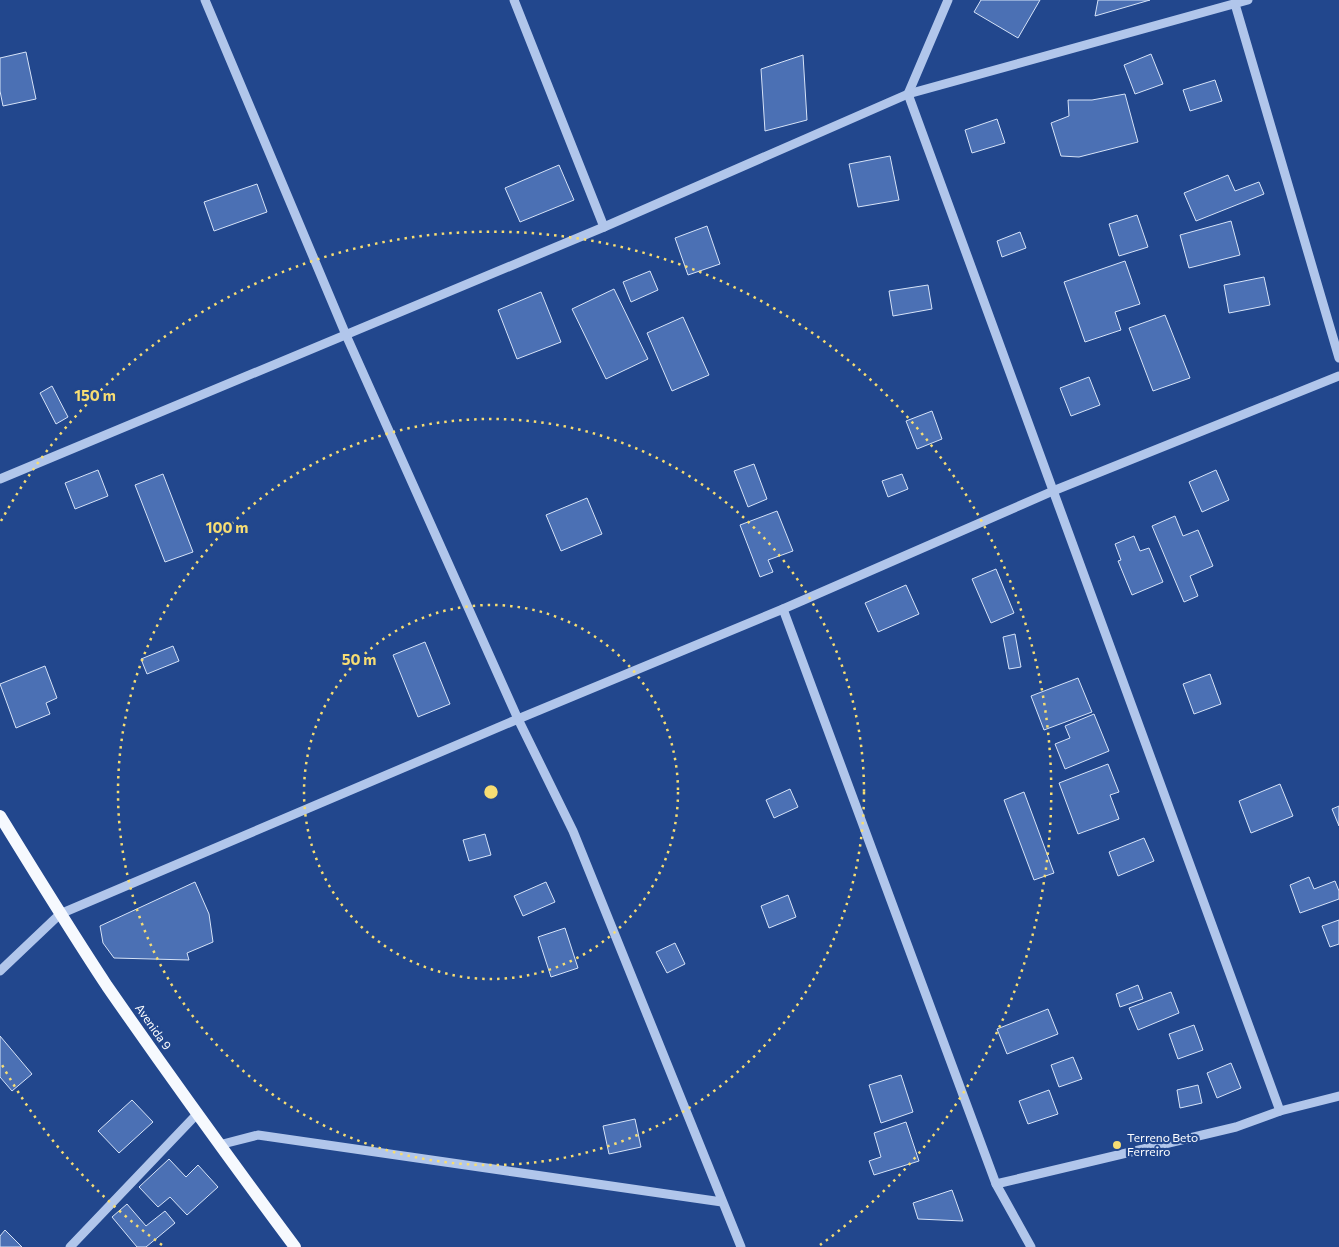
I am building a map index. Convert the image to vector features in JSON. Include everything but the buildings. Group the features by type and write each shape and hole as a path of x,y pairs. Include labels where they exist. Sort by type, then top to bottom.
{"main road":[{"name":"Avenida 9","path":"0,816 60,914 196,1114 295,1247"}],"street":[{"path":"205,0 346,335 518,719 573,831 741,1247"},
{"path":"514,0 604,227"},
{"path":"948,0 908,94 1280,1111"},
{"path":"0,479 604,227 908,94 1248,0"},
{"path":"1235,4 1339,358"},
{"path":"0,971 60,914 518,719 783,609 1053,491 1339,376"},
{"path":"783,609 996,1184 1031,1247"},
{"path":"996,1184 1236,1127 1280,1111 1339,1096"},
{"path":"70,1247 196,1114"},
{"path":"219,1145 258,1135 722,1202"}],"place":[{"name":"Terreno Beto Ferreiro","path":"1117,1145"}]}
